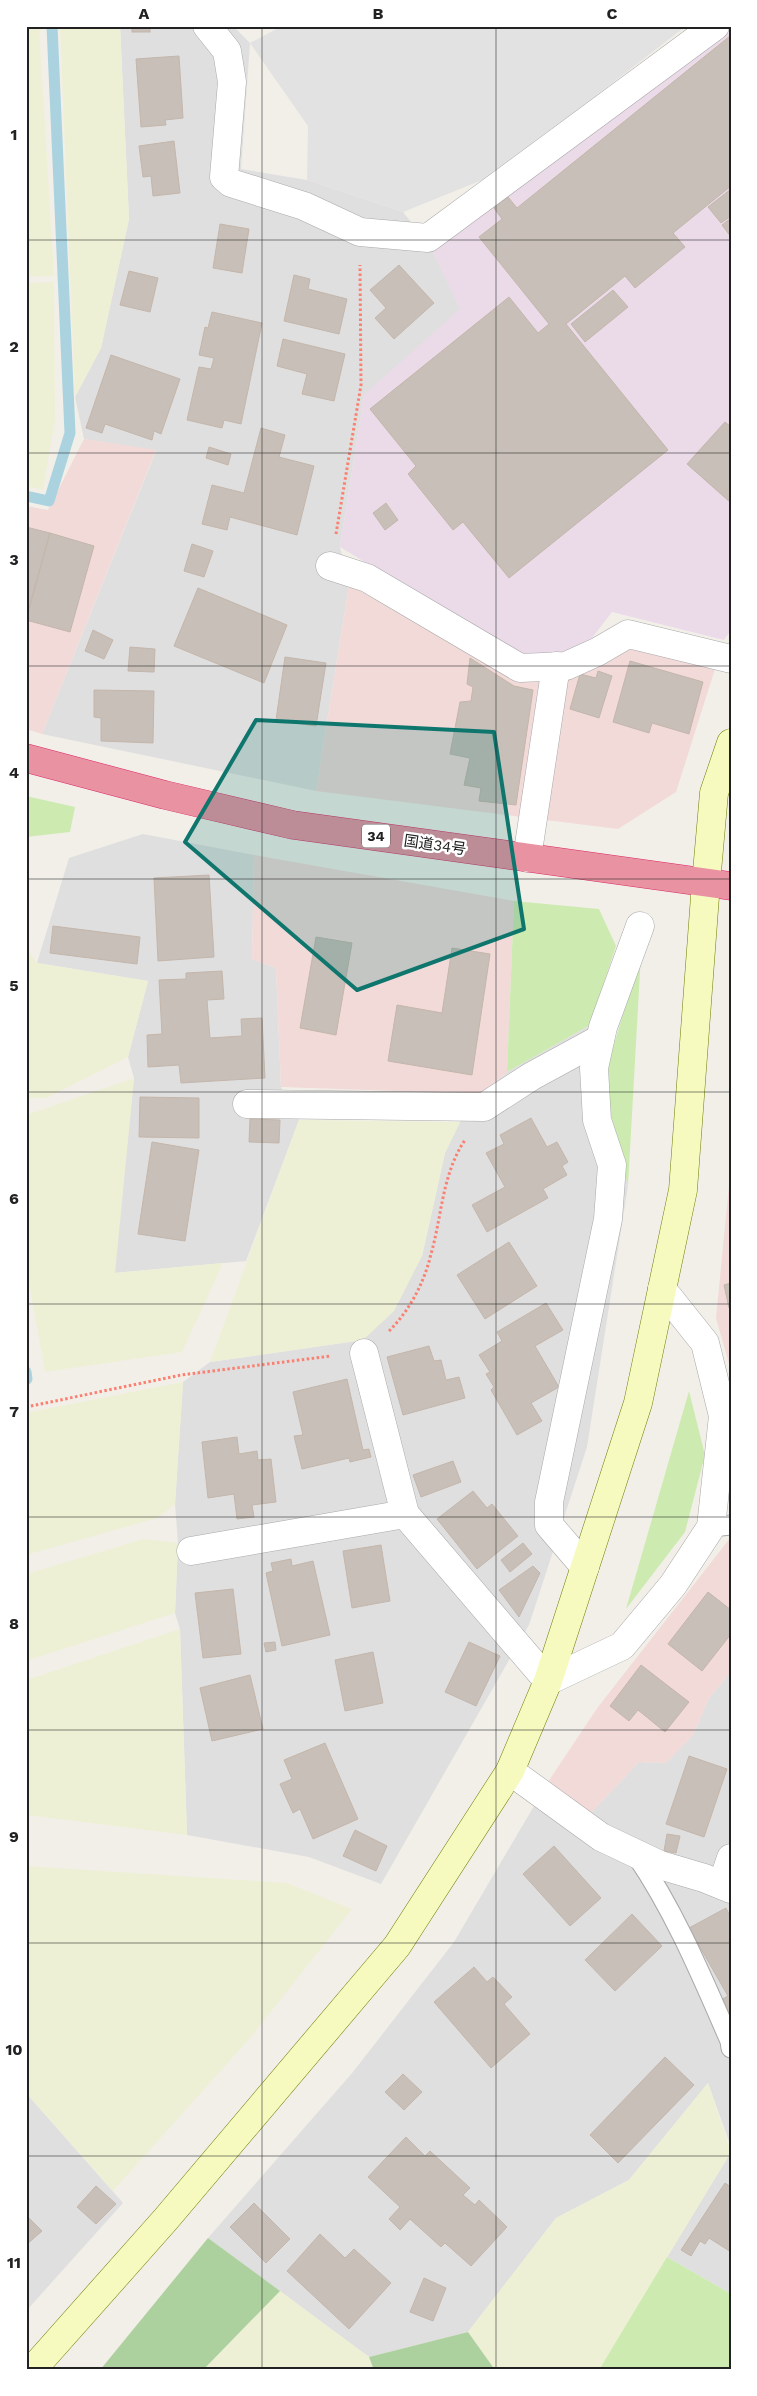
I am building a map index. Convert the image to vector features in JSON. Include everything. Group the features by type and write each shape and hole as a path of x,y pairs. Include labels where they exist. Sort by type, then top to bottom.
{"highway":[{"name":"国道34号","path":"26,758 165,795 293,825 718,884"}],"street":[{"path":"207,26 227,51 232,82 224,178 231,183 304,206 360,232 428,238 715,26"},
{"path":"330,566 367,578 520,668 566,666 628,634 731,659"},
{"path":"527,858 556,666"},
{"path":"32,2370 166,2219 397,1946 510,1771 548,1682 638,1403 683,1190 718,884 714,793 731,742"},
{"path":"585,1567 549,1525 549,1502 608,1219 612,1165 597,1120 594,1068 600,1039 640,926"},
{"path":"247,1104 484,1106 532,1076 600,1039"},
{"path":"548,1682 622,1646 721,1526 723,1416 705,1343 662,1289"},
{"path":"364,1353 405,1514 548,1682"},
{"path":"191,1551 405,1514"},
{"path":"510,1771 601,1837 660,1865 726,1887 731,1858"}],"lane":[{"path":"634,1852 657,1887 703,1979 730,2041 731,2048"}],"path":[{"path":"330,566 361,385 360,232"},
{"path":"26,1407 181,1375 364,1353 404,1316 418,1290 431,1255 443,1193 456,1158 484,1106"}],"highlighted area":[{"path":"256,720 494,732 524,929 357,990 185,842"}],"shaded area":[{"path":"120,26 233,26 250,43 241,169 307,180 403,212 430,246 461,309 364,396 340,547 349,585 316,791 42,734 156,451 84,439 75,397 101,348 129,219"},
{"path":"282,26 686,26 492,176 403,212 307,180 308,126 250,43"},
{"path":"723,27 731,27 731,630 724,640 612,612 592,638 558,655 514,653 340,547 364,395 460,309 430,246"},
{"path":"84,439 156,450 42,734 26,729 26,506 48,510"},
{"path":"349,585 523,680 644,646 715,669 676,792 618,829 316,791"},
{"path":"143,834 254,855 252,959 276,968 281,1087 299,1120 246,1261 114,1273 134,1078 128,1057 148,981 37,963 69,858"},
{"path":"254,855 514,901 507,1072 483,1094 281,1087 276,968 252,959"},
{"path":"590,1025 628,1186 587,1447 529,1625 381,1884 309,1857 187,1835 180,1629 175,1613 178,1543 175,1504 183,1382 210,1362 363,1340 422,1256 445,1153 460,1122 483,1094 507,1072"},
{"path":"731,1165 731,1371 716,1318"},
{"path":"731,1537 731,1672 709,1698 693,1735 666,1763 639,1762 589,1815 548,1782 598,1707"},
{"path":"731,1672 731,1874 653,1851 589,1815 639,1762 666,1763 693,1735 709,1698"},
{"path":"534,1806 633,1867 731,1898 731,2147 708,2083 629,2180 556,2218 468,2332 369,2357 208,2238 353,2072 454,1942"},
{"path":"26,2093 123,2203 26,2311"},
{"path":"731,2152 731,2294 667,2257"}],"green space":[{"path":"26,26 39,26 54,276 26,277"},
{"path":"60,26 120,26 129,219 101,348 75,397"},
{"path":"54,282 55,420 43,490 26,486 26,283"},
{"path":"26,796 75,807 70,832 26,837"},
{"path":"514,901 599,909 616,946 590,1025 507,1072"},
{"path":"26,947 37,963 148,981 128,1057 46,1098 26,1098"},
{"path":"641,954 628,1186 603,1081"},
{"path":"134,1078 115,1273 223,1263 182,1352 45,1372 26,1266 26,1115"},
{"path":"299,1120 460,1122 445,1153 422,1256 394,1311 363,1340 210,1362"},
{"path":"183,1382 175,1504 158,1518 26,1555 26,1413"},
{"path":"689,1391 705,1455 685,1532 626,1609"},
{"path":"144,1539 178,1543 175,1613 26,1661 26,1574"},
{"path":"180,1629 187,1835 26,1815 26,1680"},
{"path":"26,1866 287,1883 352,1909 251,2037 113,2191 26,2093"},
{"path":"708,2083 731,2152 599,2370 495,2370 468,2332 556,2218 629,2180"},
{"path":"208,2238 280,2291 203,2370 100,2370"},
{"path":"667,2257 731,2294 731,2370 599,2370"},
{"path":"280,2291 369,2357 374,2370 203,2370"},
{"path":"468,2332 495,2370 374,2370 369,2357"}],"building":[{"path":"132,26 150,26 150,32 132,32"},
{"path":"730,36 731,186 673,233 685,247 635,288 625,276 566,324 668,450 509,578 463,522 453,530 408,474 416,466 370,409 509,297 538,333 549,324 479,237 502,219 494,208 508,197 517,208"},
{"path":"179,56 183,118 165,120 166,125 141,127 136,59"},
{"path":"174,141 180,193 153,196 151,176 143,177 139,146"},
{"path":"731,189 731,216 721,223 708,207"},
{"path":"731,218 731,237 722,225"},
{"path":"220,224 249,229 242,273 213,268"},
{"path":"399,265 434,303 394,339 375,318 386,308 370,290"},
{"path":"129,271 158,278 150,312 120,305"},
{"path":"294,275 310,279 308,289 347,299 339,334 284,321"},
{"path":"613,290 628,307 585,342 571,324"},
{"path":"212,312 262,323 241,424 224,420 222,428 187,420 199,367 211,369 214,358 199,355 205,327 208,328"},
{"path":"283,339 345,354 334,401 302,394 307,374 277,366"},
{"path":"111,355 180,379 161,434 154,431 152,440 105,424 102,433 86,428"},
{"path":"725,422 731,427 731,503 687,464"},
{"path":"261,428 285,435 279,457 314,466 297,535 230,517 227,530 202,524 212,485 244,493"},
{"path":"209,447 231,454 228,465 206,458"},
{"path":"386,503 398,520 385,530 373,513"},
{"path":"26,527 50,533 26,619"},
{"path":"50,533 94,546 70,632 26,620"},
{"path":"192,544 213,551 204,577 184,571"},
{"path":"198,588 287,625 264,683 174,646"},
{"path":"93,630 113,640 104,659 85,651"},
{"path":"130,647 155,649 154,672 128,671"},
{"path":"285,657 326,663 316,726 276,720"},
{"path":"470,658 514,686 533,690 516,805 479,801 481,788 464,785 470,758 450,754 460,702 471,701 473,687 467,684"},
{"path":"630,661 703,682 689,734 652,723 649,733 613,722"},
{"path":"598,671 612,676 599,718 570,709 580,674 596,678"},
{"path":"94,690 154,691 153,743 101,741 101,718 94,717"},
{"path":"209,875 214,957 158,961 154,878"},
{"path":"53,926 140,937 137,964 50,953"},
{"path":"316,937 352,943 336,1035 300,1028"},
{"path":"452,948 490,954 472,1075 388,1061 397,1005 442,1013"},
{"path":"222,971 224,999 207,1000 210,1038 242,1036 241,1019 262,1018 265,1078 181,1083 179,1065 148,1067 147,1035 162,1034 159,980 186,979 186,973"},
{"path":"140,1097 199,1098 199,1138 139,1137"},
{"path":"531,1118 547,1147 557,1142 568,1162 562,1166 567,1175 543,1189 548,1198 487,1232 472,1205 505,1187 486,1153 504,1144 500,1135"},
{"path":"250,1119 280,1120 279,1143 249,1142"},
{"path":"152,1142 199,1150 185,1241 138,1234"},
{"path":"509,1242 537,1286 485,1319 457,1275"},
{"path":"731,1283 731,1308 729,1308 724,1285"},
{"path":"546,1303 563,1330 535,1346 559,1387 531,1403 542,1421 517,1435 491,1390 494,1387 486,1374 490,1372 479,1355 502,1341 497,1332"},
{"path":"429,1346 434,1361 441,1360 446,1380 459,1377 465,1398 403,1415 387,1357"},
{"path":"347,1379 363,1450 369,1449 371,1457 350,1462 349,1458 302,1469 294,1436 303,1435 293,1392"},
{"path":"237,1437 239,1454 257,1451 258,1460 271,1459 276,1502 252,1505 254,1517 237,1519 234,1494 208,1498 202,1442"},
{"path":"453,1461 461,1482 421,1497 413,1475"},
{"path":"473,1491 487,1508 492,1504 518,1536 477,1569 437,1519"},
{"path":"523,1543 532,1554 510,1572 501,1560"},
{"path":"381,1545 390,1601 352,1608 343,1551"},
{"path":"291,1559 292,1566 313,1561 330,1635 282,1646 266,1573 273,1571 271,1563"},
{"path":"533,1566 540,1573 519,1617 499,1590"},
{"path":"233,1589 241,1654 203,1658 195,1593"},
{"path":"708,1592 731,1610 731,1634 702,1671 668,1644"},
{"path":"275,1642 276,1650 266,1652 264,1643"},
{"path":"469,1642 500,1656 476,1706 445,1692"},
{"path":"373,1652 383,1703 345,1711 335,1660"},
{"path":"641,1665 689,1702 665,1732 638,1710 629,1721 610,1706"},
{"path":"250,1675 263,1729 212,1741 200,1688"},
{"path":"325,1743 358,1819 313,1839 300,1809 293,1813 280,1784 292,1779 284,1760"},
{"path":"689,1756 727,1769 704,1837 666,1824"},
{"path":"355,1830 387,1846 376,1871 343,1856"},
{"path":"667,1834 680,1836 676,1853 664,1851"},
{"path":"554,1846 601,1898 570,1926 523,1874"},
{"path":"726,1908 731,1918 731,2018 721,2000 728,1996 689,1928"},
{"path":"632,1914 662,1946 615,1991 585,1960"},
{"path":"474,1967 487,1982 493,1977 512,1997 504,2004 530,2034 491,2068 434,2002"},
{"path":"665,2057 694,2085 618,2163 590,2135"},
{"path":"403,2074 422,2092 404,2110 385,2092"},
{"path":"406,2137 425,2156 430,2151 470,2188 463,2195 475,2205 479,2200 507,2227 471,2266 445,2243 441,2247 410,2219 400,2230 389,2219 400,2207 368,2177"},
{"path":"725,2183 731,2187 731,2252 709,2238 705,2244 700,2241 691,2256 681,2250"},
{"path":"96,2186 116,2204 96,2224 77,2207"},
{"path":"254,2203 290,2239 266,2263 230,2227"},
{"path":"26,2215 42,2231 26,2245"},
{"path":"320,2234 345,2258 354,2249 391,2283 349,2329 287,2271"},
{"path":"424,2278 446,2288 433,2321 410,2312"}],"waterway":[{"path":"26,496 49,501 70,433 52,26"},
{"path":"26,1372 27,1379"}]}
